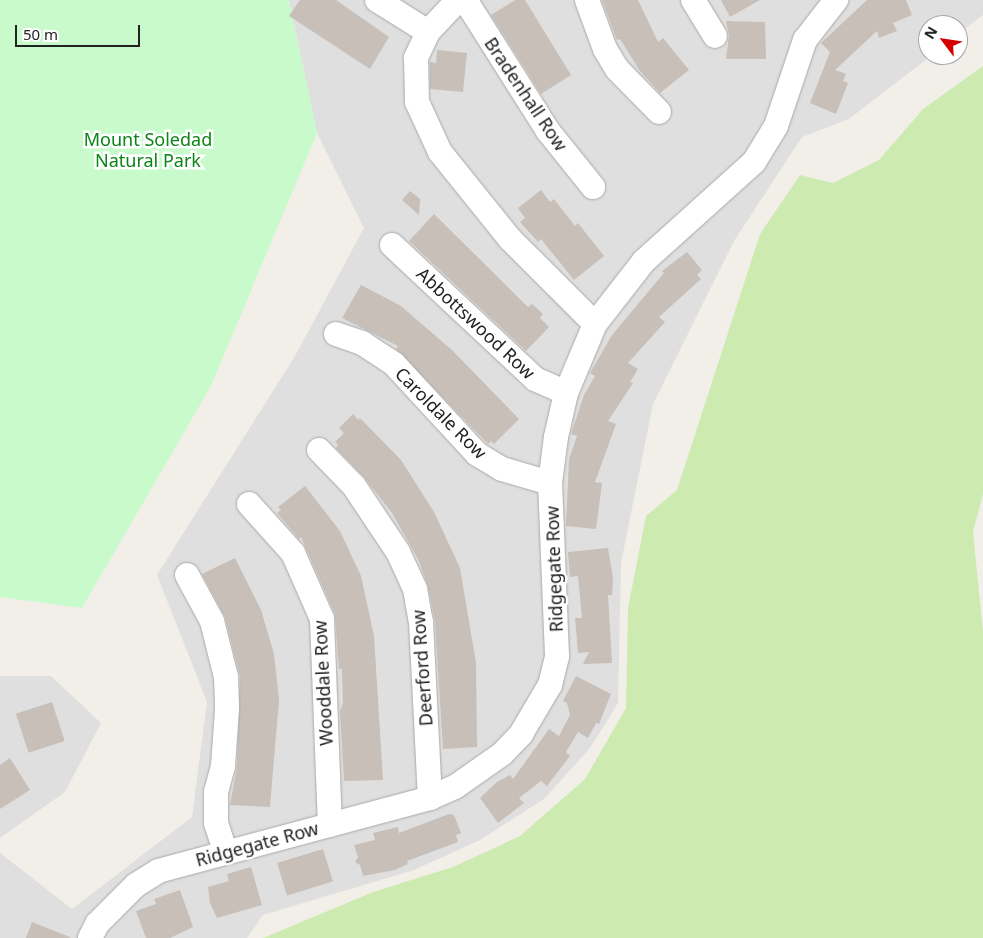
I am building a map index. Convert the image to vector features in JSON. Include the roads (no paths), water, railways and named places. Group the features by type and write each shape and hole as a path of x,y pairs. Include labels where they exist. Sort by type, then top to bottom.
{"street":[{"path":"377,0 428,32"},
{"path":"459,0 428,32 416,58 417,102 440,152 510,239 595,324"},
{"name":"Bradenhall Row","path":"459,0 469,6 548,131 593,187"},
{"path":"586,0 606,49 617,69 659,112"},
{"path":"693,0 715,36"},
{"name":"Ridgegate Row","path":"90,938 97,924 136,884 158,871 225,851 430,798 455,788 502,754 521,734 550,685 557,656 550,483 556,437 566,393 595,324 644,261 754,162 776,126 805,40 836,0"},
{"name":"Abbottswood Row","path":"392,245 535,379 566,393"},
{"name":"Caroldale Row","path":"336,334 362,343 394,364 477,454 502,469 550,483"},
{"name":"Deerford Row","path":"319,450 354,486 398,552 415,589 421,622 430,798"},
{"name":"Wooddale Row","path":"248,504 293,553 322,619 330,825"},
{"path":"188,575 212,621 226,677 227,709 223,766 216,792 216,823 225,851"}],"park label":[{"name":"Mount Soledad Natural Park","path":"148,150"}]}
